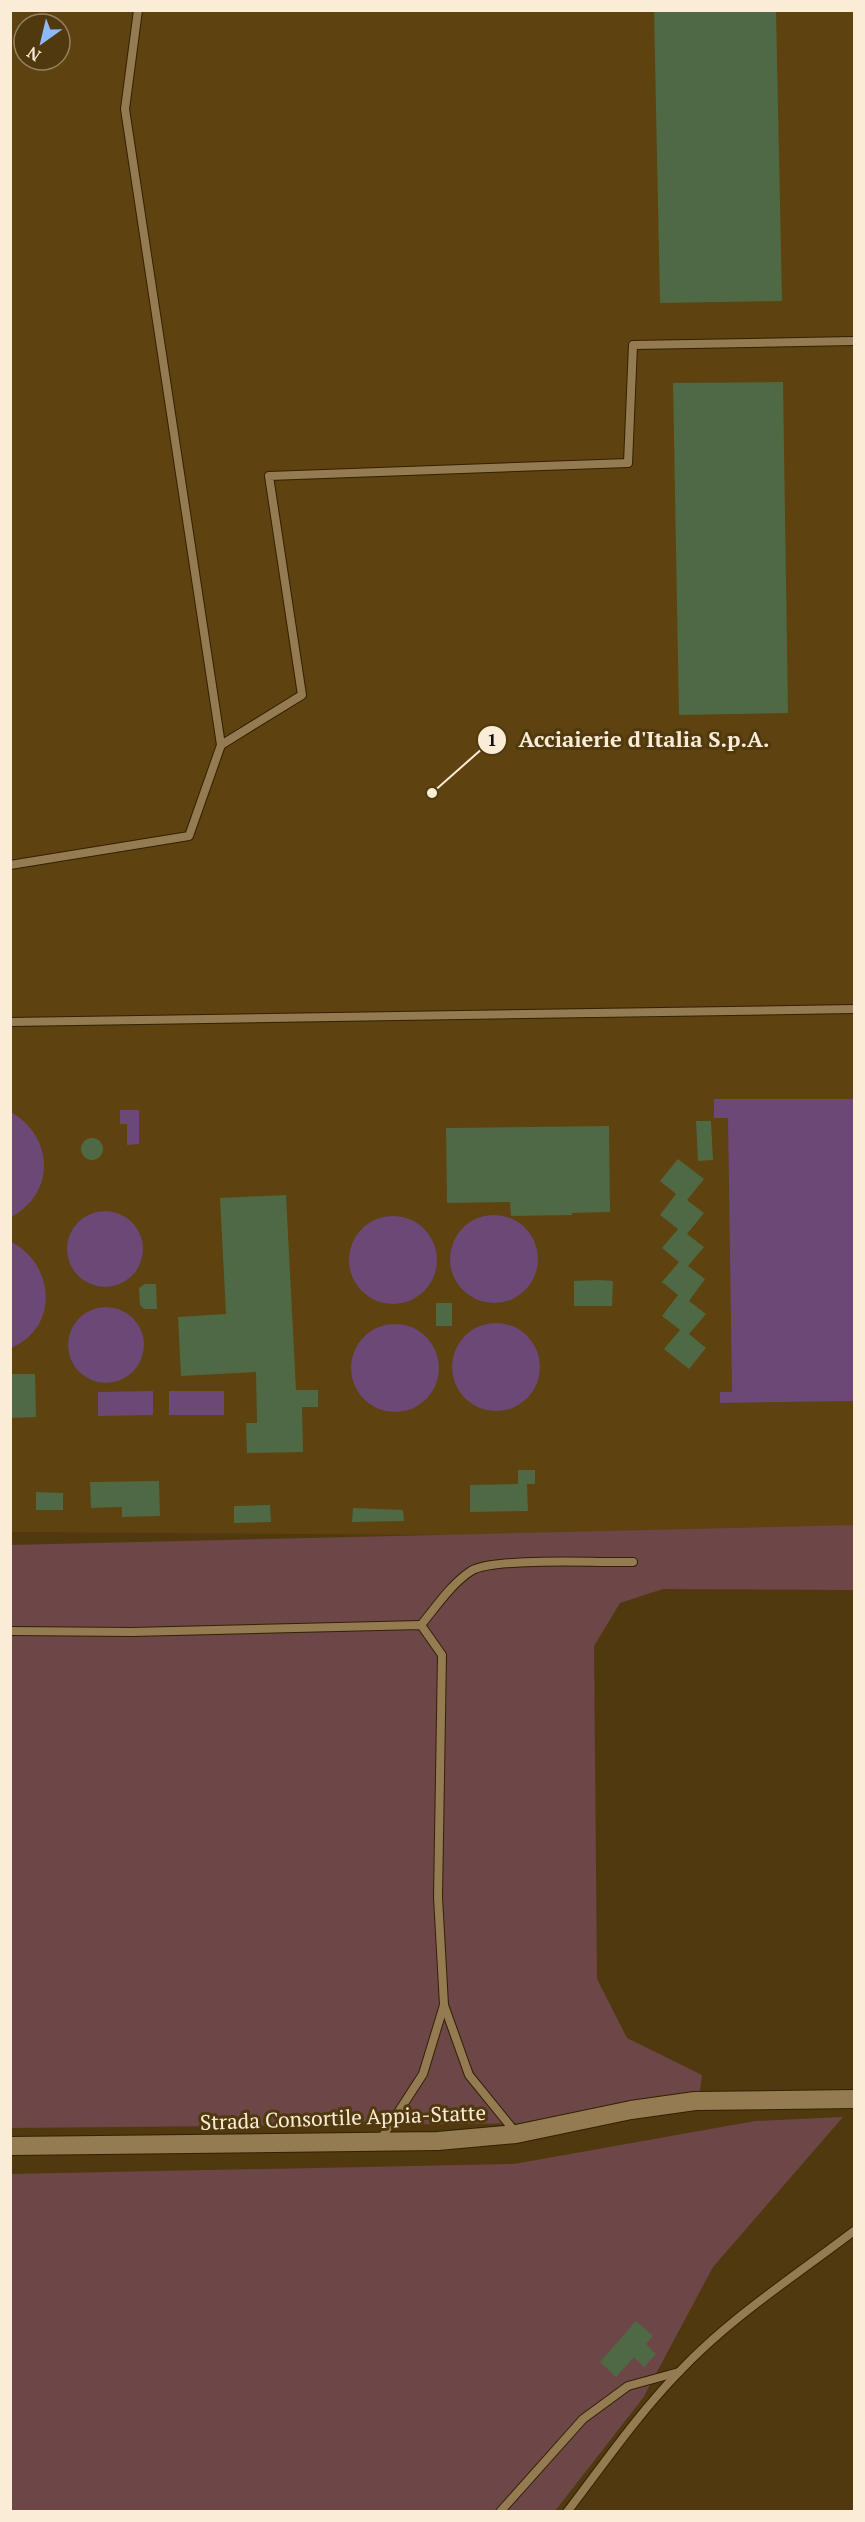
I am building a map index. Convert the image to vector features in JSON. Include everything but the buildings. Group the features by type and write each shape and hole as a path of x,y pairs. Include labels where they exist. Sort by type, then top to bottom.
{"street":[{"name":"Strada Consortile Appia-Statte","path":"10,2146 438,2141 516,2134 631,2110 695,2101 855,2099"}],"lane":[{"path":"10,865 189,836 221,744 124,109 138,10"},
{"path":"221,744 302,695 269,476 628,463 633,345 855,340"},
{"path":"10,1022 855,1009"},
{"path":"10,1631 131,1632 421,1625 451,1589 473,1570 511,1563 633,1562"},
{"path":"421,1625 442,1655 438,1897 444,2005 470,2075 516,2134"},
{"path":"379,2143 423,2074 444,2005"},
{"path":"567,2511 636,2422 679,2372 728,2325 855,2231"},
{"path":"500,2511 583,2419 627,2386 679,2372"}],"shaded area":[{"path":"11,11 854,11 854,1526 455,1535 11,1532"},
{"path":"714,1099 854,1099 854,1401 720,1403 720,1392 732,1392 728,1118 714,1118"},
{"path":"120,1110 139,1110 139,1144 127,1145 127,1124 120,1124"},
{"path":"11,1112 25,1123 35,1136 42,1150 44,1165 42,1180 36,1194 26,1207 11,1217"},
{"path":"98,1211 112,1211 126,1217 137,1228 143,1242 140,1264 132,1276 112,1287 98,1287 84,1281 73,1270 67,1256 67,1242 73,1228 84,1217"},
{"path":"485,1215 503,1215 519,1222 531,1234 538,1250 538,1268 531,1284 519,1296 503,1303 485,1303 469,1296 457,1284 450,1268 450,1250 457,1234 469,1222"},
{"path":"393,1216 418,1223 430,1235 437,1260 430,1285 418,1297 393,1304 368,1297 356,1285 349,1260 356,1235 368,1223"},
{"path":"10,1241 25,1251 36,1264 43,1279 46,1295 44,1311 38,1326 27,1338 11,1348"},
{"path":"106,1307 120,1310 133,1318 141,1331 144,1345 141,1359 133,1372 120,1380 106,1383 92,1380 79,1372 71,1359 68,1345 71,1331 79,1318 92,1310"},
{"path":"496,1323 521,1330 533,1342 540,1367 533,1392 521,1404 496,1411 471,1404 459,1392 452,1367 459,1342 471,1330"},
{"path":"386,1324 404,1324 420,1331 432,1343 439,1359 439,1377 432,1393 420,1405 404,1412 386,1412 370,1405 358,1393 351,1377 351,1359 358,1343 370,1331"},
{"path":"153,1391 153,1415 98,1416 98,1392"},
{"path":"169,1391 224,1391 224,1415 169,1415"},
{"path":"854,1525 854,1590 663,1589 620,1603 594,1646 597,1979 627,2038 702,2075 700,2092 563,2123 11,2128 10,1545"},
{"path":"843,2117 713,2267 643,2398 555,2511 11,2511 10,2174 514,2164 755,2121"}],"place":[{"name":"Acciaierie d'Italia S.p.A.","path":"432,793"}]}
